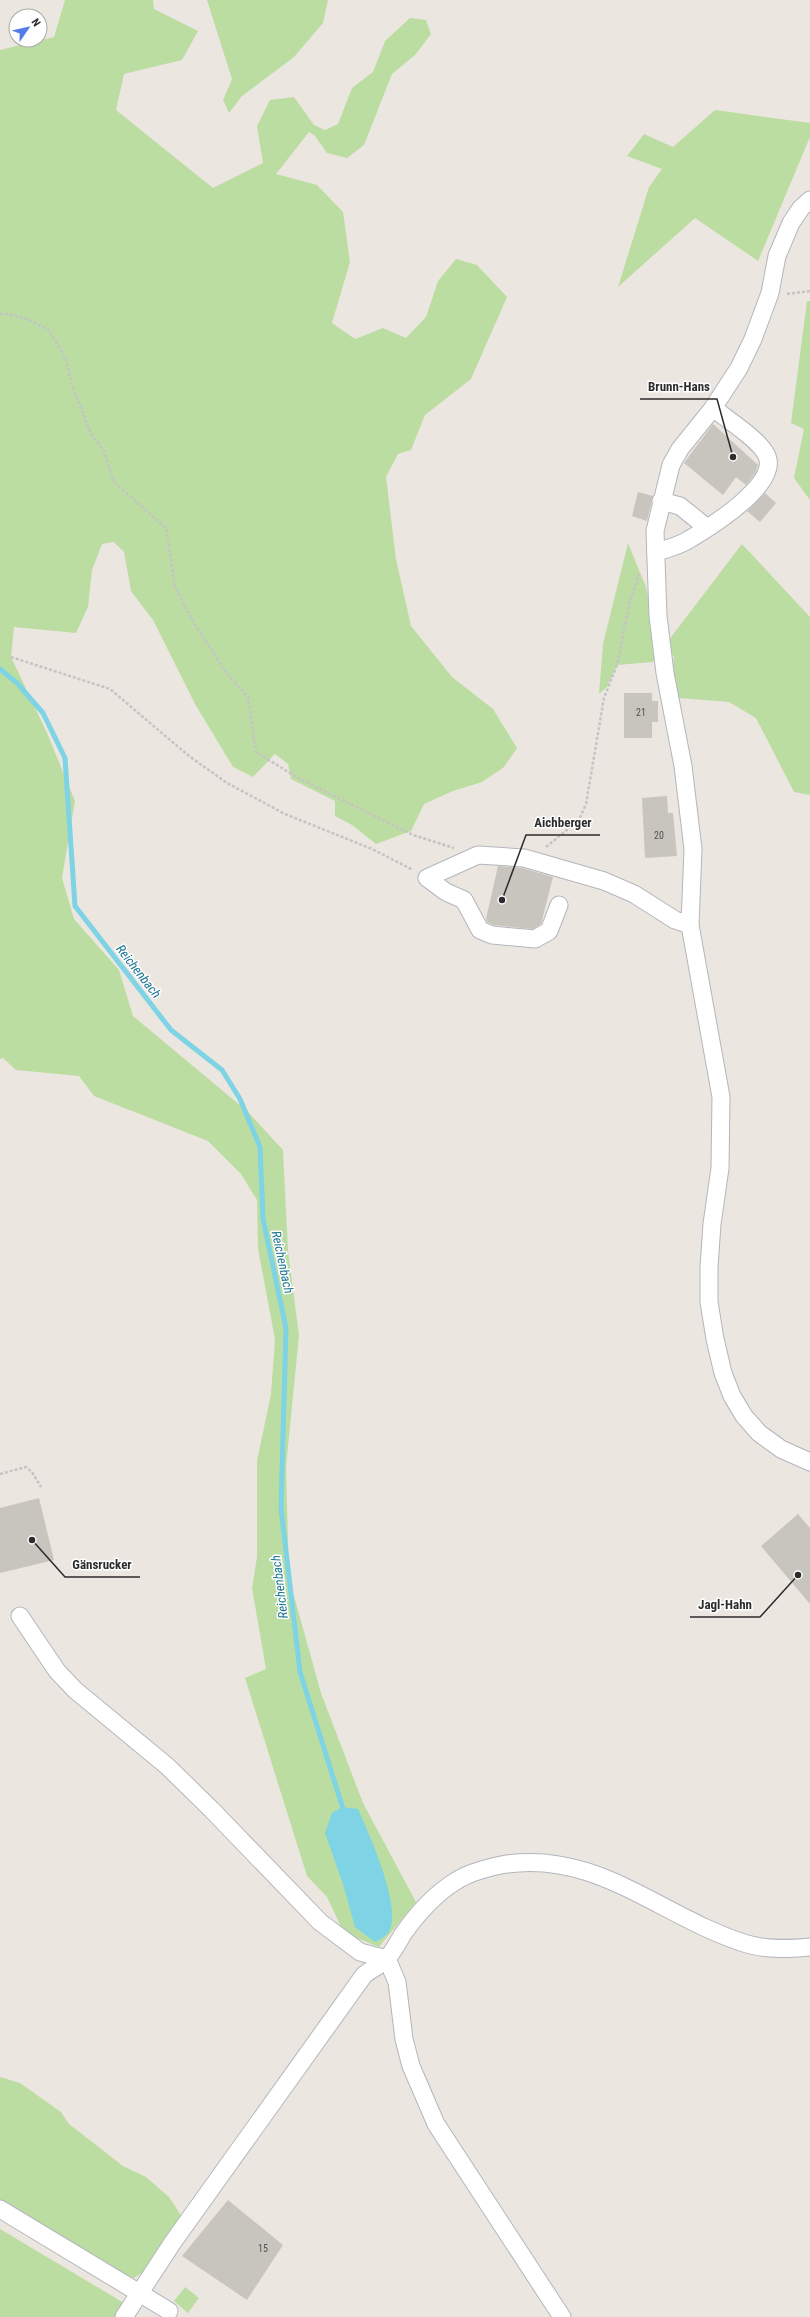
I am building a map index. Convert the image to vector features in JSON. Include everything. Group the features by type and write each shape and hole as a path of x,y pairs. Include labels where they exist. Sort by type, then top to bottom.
{"street":[{"path":"810,200 801,208 791,223 778,256 772,276 770,293 745,356 713,408 674,460 661,501 655,531 658,616 665,673 683,766 692,834 693,886 690,925 721,1096 720,1168 709,1267 709,1302 714,1339 723,1373 732,1396 744,1416 759,1433 781,1449 810,1462"},
{"path":"656,552 671,548 690,539 706,527 736,509 753,493 768,470 766,455 757,444 713,408"},
{"path":"661,501 680,506 706,527"},
{"path":"559,905 549,931 535,939 492,935 480,930 464,900 446,892 427,878 478,855 526,859 604,881 634,894 674,920 690,925"},
{"path":"20,1616 49,1660 75,1690 167,1766 212,1810 320,1922 360,1952 387,1959"},
{"path":"124,2317 173,2242 364,1975 387,1959 413,1921 434,1897 456,1880 490,1867 516,1862 543,1861 568,1865 604,1877 714,1932 748,1944 781,1949 810,1947"},
{"path":"387,1959 397,1982 404,2039 411,2066 436,2124 562,2317"},
{"path":"0,2209 140,2292 169,2311"}],"path":[{"path":"770,293 783,295 810,291"},
{"path":"0,314 9,314 30,320 49,330 66,359 71,382 91,434 104,451 114,482 148,510 166,528 175,587 194,623 227,674 248,697 256,752 298,778 413,835 478,855"},
{"path":"526,859 564,834 579,820 586,804 604,698 617,665 629,605 642,566"},
{"path":"11,657 110,689 188,756 227,783 285,814 372,849 427,878"},
{"path":"0,1474 26,1466 41,1486"}],"green space":[{"path":"65,0 153,0 154,9 198,31 182,60 124,74 116,110 213,188 263,163 257,126 270,100 294,97 314,125 325,130 338,124 352,88 373,72 385,41 410,18 426,20 431,34 415,55 392,74 364,145 347,158 327,153 315,136 309,132 276,174 317,185 343,212 350,262 332,323 355,339 383,328 406,338 426,317 438,281 456,259 477,265 507,297 471,379 425,415 411,450 398,454 386,477 396,559 411,626 452,677 493,709 517,748 504,767 482,782 453,791 424,804 411,831 376,844 352,825 335,816 335,801 291,779 288,764 275,754 253,777 233,767 195,704 153,620 131,591 124,552 114,542 102,544 92,570 88,607 76,633 14,627 11,657 47,733 75,801 62,878 74,919 119,970 133,1016 247,1111 283,1150 288,1251 299,1335 286,1467 289,1578 321,1693 363,1803 416,1902 379,1947 344,1933 327,1897 307,1876 245,1678 266,1669 252,1588 257,1557 257,1461 271,1394 275,1339 258,1249 257,1200 241,1174 208,1141 94,1096 79,1076 16,1070 3,1058 0,1059 0,50 8,48 48,48 48,38 54,37"},
{"path":"207,0 328,0 323,23 294,57 242,96 229,113 223,100 232,79"},
{"path":"715,110 810,123 810,137 758,261 695,218 618,287 649,187 662,169 627,156 644,134 673,147"},
{"path":"807,301 810,301 810,500 794,478 804,429 791,423"},
{"path":"628,543 646,587 658,646 665,645 742,544 810,617 810,795 794,792 756,718 729,702 679,698 672,675 674,656 662,647 653,662 617,665 607,687 599,694 603,644"},
{"path":"0,2077 20,2083 61,2112 69,2124 123,2166 146,2177 169,2197 182,2217 143,2272 134,2278 124,2277 0,2204"},
{"path":"0,2229 124,2303 115,2317 0,2317"},
{"path":"185,2287 199,2298 188,2313 174,2301"}],"water":[{"path":"342,1807 358,1809 376,1853 389,1891 392,1908 392,1923 388,1933 375,1942 355,1927 343,1884 325,1833 332,1813"}],"building":[{"path":"713,424 758,465 755,473 746,485 736,477 723,495 684,463"},
{"path":"638,492 653,496 647,521 632,516"},
{"path":"765,493 776,503 760,522 747,511"},
{"path":"624,693 652,693 652,701 658,701 658,722 652,722 652,738 624,738"},
{"path":"667,796 668,813 673,813 677,856 645,858 642,798"},
{"path":"498,866 522,868 553,877 541,924 533,929 494,925 487,922 486,919"},
{"path":"39,1498 54,1560 0,1573 0,1508"},
{"path":"798,1514 810,1528 810,1604 761,1546"},
{"path":"228,2200 283,2245 247,2300 182,2256"}],"waterway":[{"name":"Reichenbach","path":"0,669 17,683 43,713 65,758 75,906 171,1030 222,1070 240,1099 260,1147 263,1219 286,1328 281,1508 300,1672 344,1812"}],"place":[{"name":"Brunn-Hans","path":"733,457"},
{"name":"Aichberger","path":"502,900"},
{"name":"Gänsrucker","path":"32,1540"},
{"name":"Jagl-Hahn","path":"798,1575"}]}
